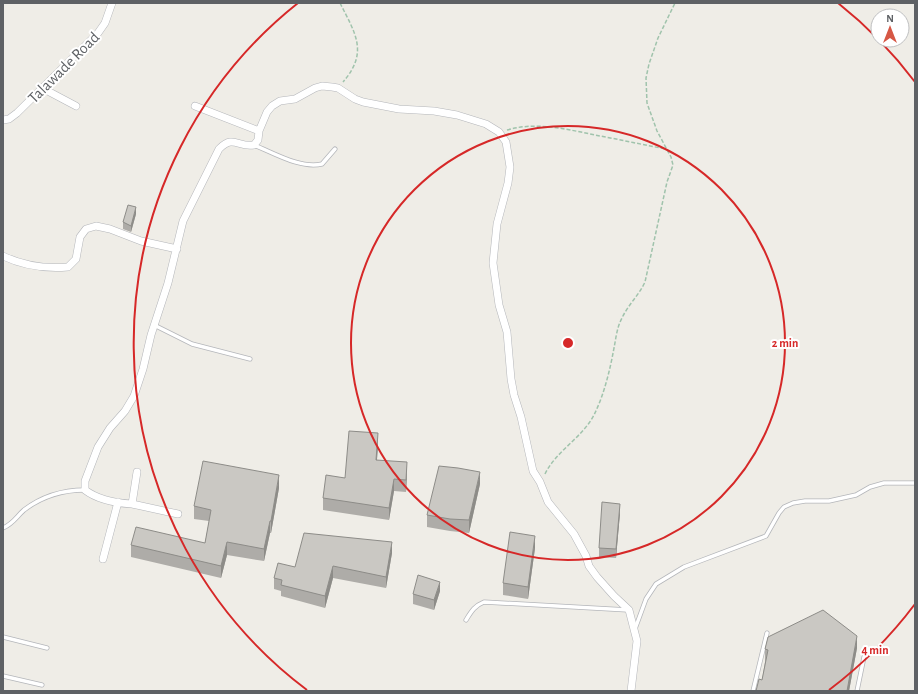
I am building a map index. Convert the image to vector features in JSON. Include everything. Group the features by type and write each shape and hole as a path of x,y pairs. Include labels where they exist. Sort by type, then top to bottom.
{"street":[{"name":"Talawade Road","path":"3,120 9,119 17,113 98,33 105,23 112,3"},
{"path":"178,514 118,502 92,495 85,490 85,482 98,447 110,428 125,411 134,396 143,369 154,325 168,283 183,221 219,149 226,142 235,141 249,146 254,145 258,140 259,131 267,112 272,106 280,101 295,99 314,88 332,86 363,102 399,109 434,111 457,115 486,124 499,132 506,142 510,167 508,184 497,224 492,263 499,305 507,332 511,379 514,395 521,417 533,471 545,492 548,502 574,534 586,556 589,566 614,596 629,610 637,641 631,691"},
{"path":"42,88 76,106"},
{"path":"194,106 259,131"},
{"path":"3,256 19,264 51,269 68,267 76,259 80,237 86,229 96,226 110,229 141,241 177,249"},
{"path":"132,504 137,472"},
{"path":"103,559 118,502"}],"lane":[{"path":"254,145 296,162 312,165 322,164 335,149"},
{"path":"154,325 192,344 250,359"},
{"path":"635,630 646,599 656,584 684,567 766,536 784,507 793,503 805,501 829,502 856,495 870,487 884,483 915,483"},
{"path":"3,528 11,524 23,511 36,502 55,494 73,490 85,490"},
{"path":"466,620 472,610 484,602 629,610"},
{"path":"753,691 766,633"},
{"path":"3,637 47,648"},
{"path":"857,691 864,657"},
{"path":"3,676 42,685"}],"path":[{"path":"338,88 348,77 358,53 354,32 340,3"},
{"path":"545,492 544,479 546,473 554,461 588,426 594,415 604,388 622,318 641,292 645,282 667,182 673,165 671,157 657,131 647,103 646,78 658,38 675,3"},
{"path":"499,132 513,128 543,126 667,149"}],"building":[{"path":"128,205 136,207 131,226 123,222"},
{"path":"349,431 378,433 376,460 407,462 406,480 394,479 389,508 323,498 326,475 345,478"},
{"path":"203,461 279,475 271,521 264,549 227,542 221,566 131,545 136,527 205,543 211,510 194,506"},
{"path":"439,466 480,472 469,520 450,519 427,515"},
{"path":"602,502 620,504 616,549 599,548"},
{"path":"510,532 535,536 528,587 503,583"},
{"path":"304,533 392,542 386,577 333,566 325,596 281,585 282,580 274,578 278,563 295,567"},
{"path":"418,575 440,582 434,600 413,594"},
{"path":"823,610 857,636 847,691 756,691 759,679 762,680 768,650 765,649 768,637"}]}
